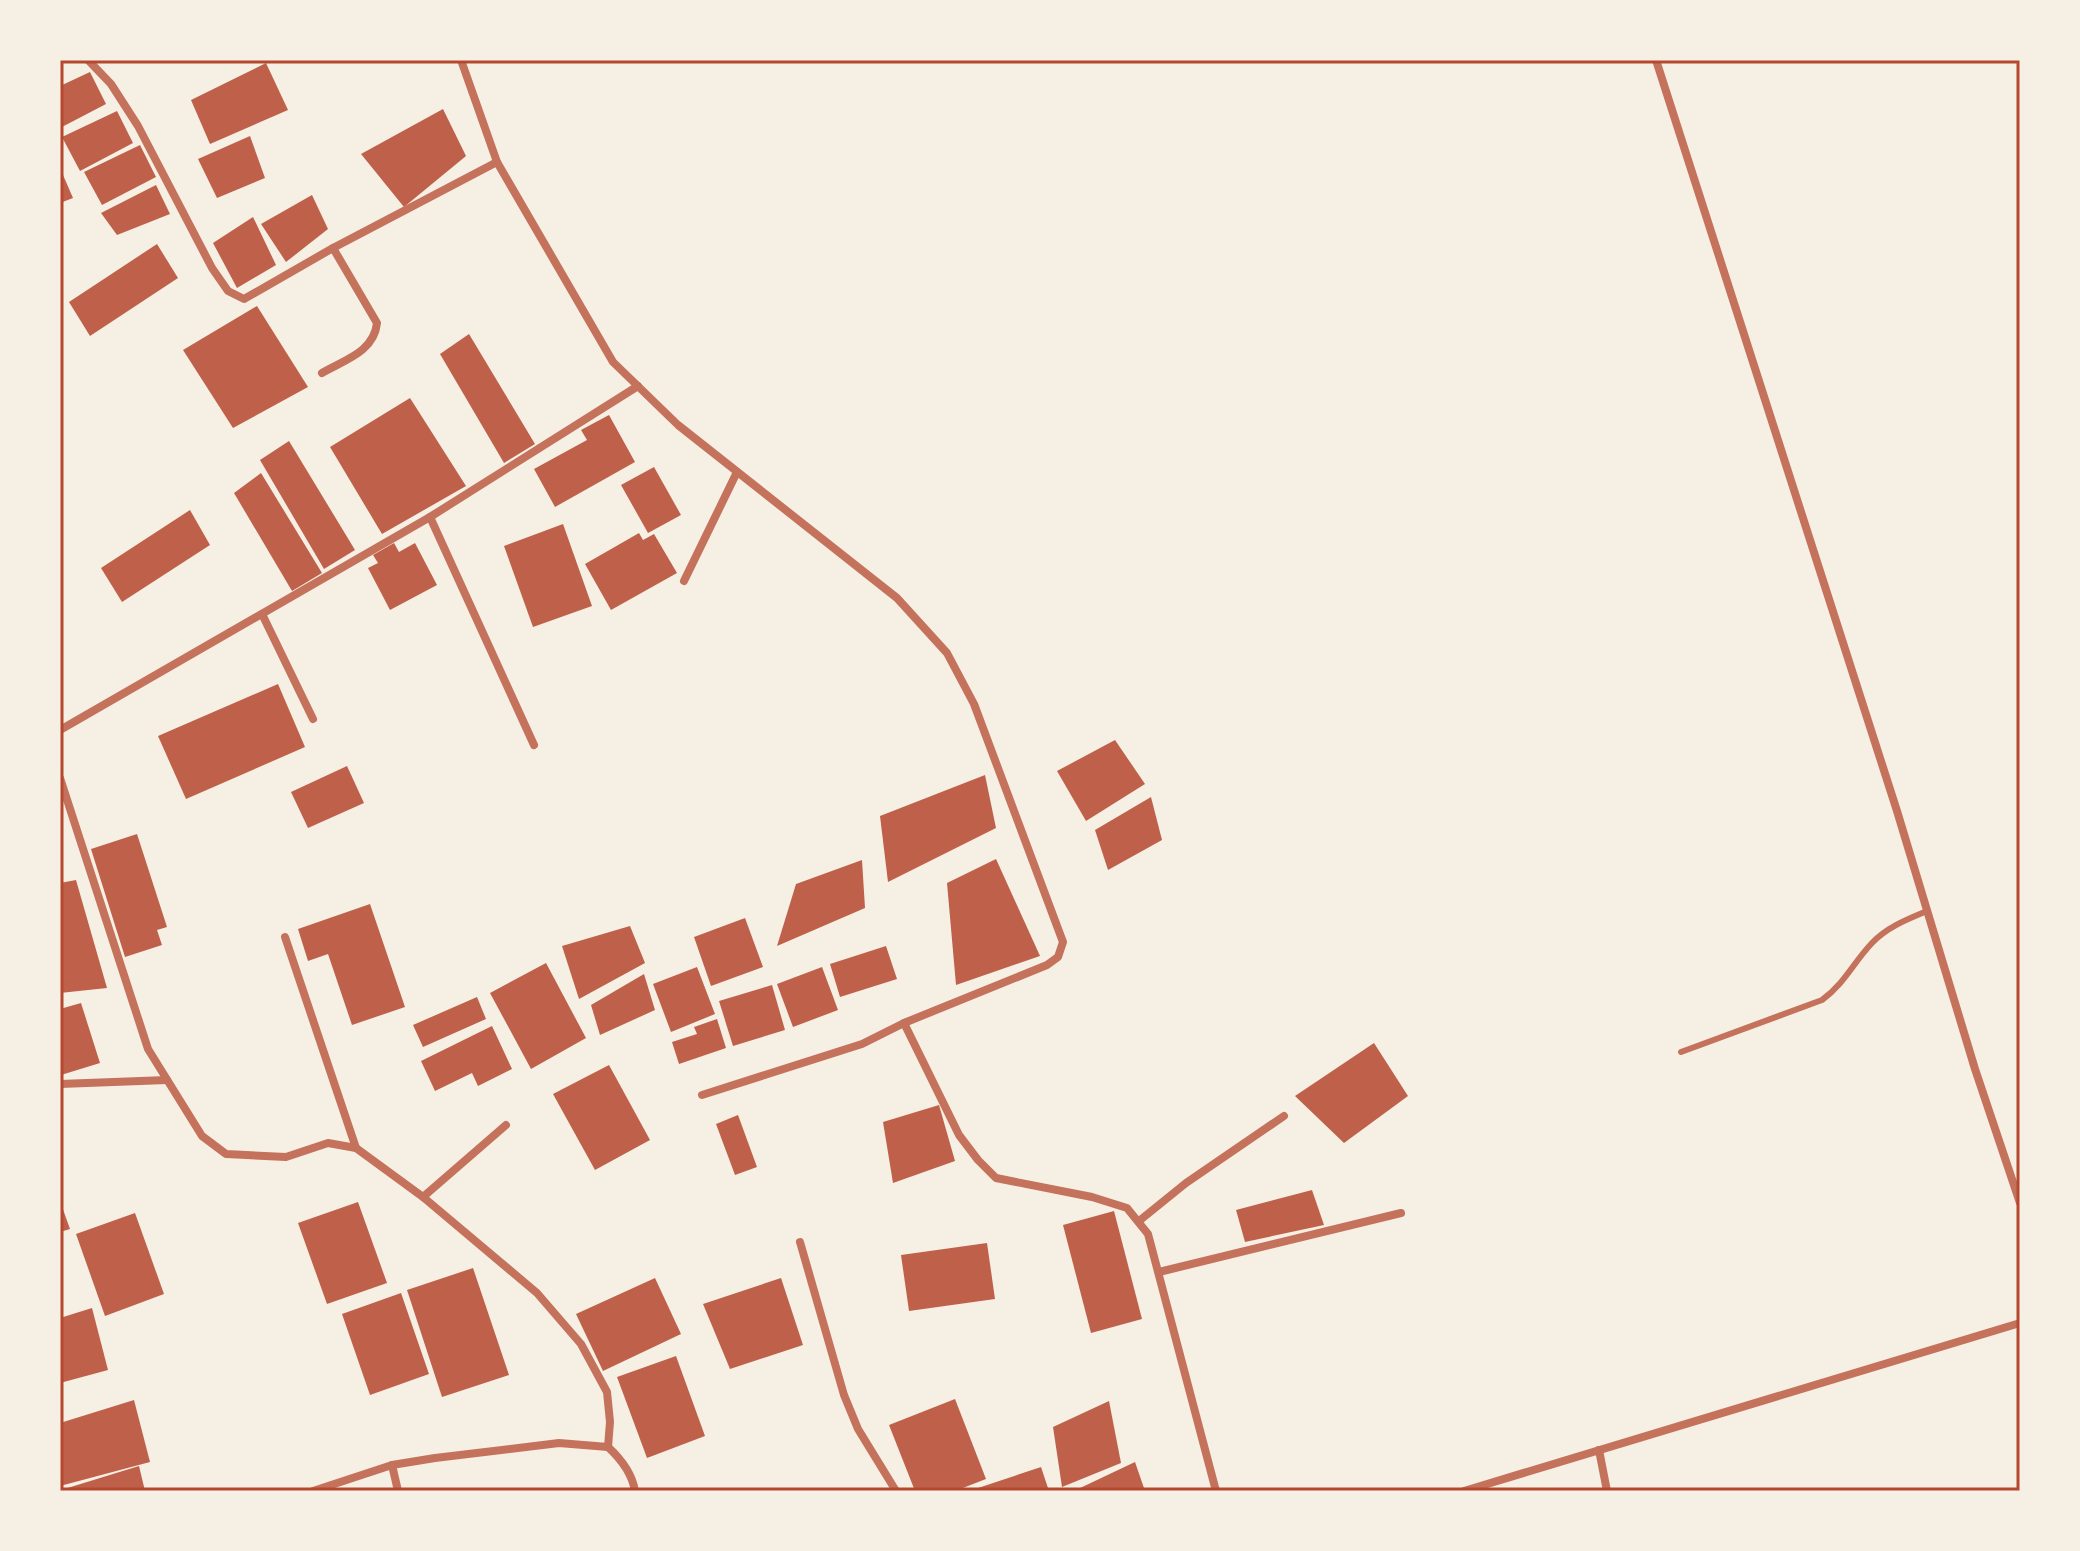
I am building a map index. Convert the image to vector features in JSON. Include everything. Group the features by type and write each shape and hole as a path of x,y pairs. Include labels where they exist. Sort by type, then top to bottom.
{"street":[{"path":"88,60 111,84 138,126 212,268 228,291 244,299 333,248 497,162"},
{"path":"461,60 497,162 613,362 678,425 897,598 947,653 974,704 1063,942 1058,957 1047,965 904,1023 862,1044 702,1095"},
{"path":"1656,60 2020,1203"},
{"path":"322,373 367,348 375,335 377,323 333,248"},
{"path":"60,730 430,517 638,386"},
{"path":"684,581 737,472"},
{"path":"430,517 534,745"},
{"path":"262,614 313,719"},
{"path":"60,778 148,1049 202,1136 226,1154 286,1157 328,1143 356,1148 423,1197 537,1293 581,1344 607,1392 610,1422 608,1447"},
{"path":"285,937 356,1148"},
{"path":"904,1023 959,1135 996,1178 1092,1197 1127,1208 1148,1234 1216,1491"},
{"path":"60,1084 167,1080"},
{"path":"1139,1221 1186,1183 1284,1116"},
{"path":"423,1197 506,1125"},
{"path":"1159,1272 1401,1213"},
{"path":"800,1242 844,1395 858,1429 896,1491"},
{"path":"1464,1491 2020,1323"},
{"path":"313,1491 392,1465 559,1443 608,1447 622,1459 634,1482 635,1491"},
{"path":"1599,1450 1607,1491"},
{"path":"392,1465 398,1491"}],"lane":[{"path":"1681,1052 1822,1000 1839,987 1873,942 1899,923 1927,911"}],"building":[{"path":"266,63 288,110 210,144 191,100"},
{"path":"90,72 106,104 60,128 60,86"},
{"path":"443,109 466,156 404,207 361,154"},
{"path":"117,111 133,143 80,171 62,137"},
{"path":"250,136 265,178 217,198 198,159"},
{"path":"140,145 156,177 102,205 84,172"},
{"path":"60,168 73,198 60,203"},
{"path":"156,185 170,214 117,235 101,213"},
{"path":"312,195 328,229 286,262 261,224"},
{"path":"253,217 276,265 237,288 213,243"},
{"path":"157,244 178,278 90,336 69,302"},
{"path":"257,306 308,387 233,428 183,350"},
{"path":"469,334 535,444 504,463 440,354"},
{"path":"410,398 466,486 382,534 330,447"},
{"path":"609,415 635,462 555,507 534,469 587,440 581,430"},
{"path":"289,441 355,550 324,569 260,460"},
{"path":"654,467 681,515 648,533 621,485"},
{"path":"261,473 322,573 292,591 234,493"},
{"path":"190,510 210,545 122,602 101,568"},
{"path":"563,524 592,606 533,627 504,546"},
{"path":"639,533 643,540 654,534 677,573 611,610 585,564"},
{"path":"394,543 399,552 415,543 437,585 390,610 368,568 378,563 373,555"},
{"path":"278,684 305,747 186,799 158,736"},
{"path":"1115,740 1145,784 1086,821 1057,771"},
{"path":"347,766 364,803 308,828 291,792"},
{"path":"985,775 996,828 888,882 880,816"},
{"path":"1151,797 1162,840 1108,870 1095,830"},
{"path":"137,834 167,927 157,930 162,945 125,957 91,849"},
{"path":"996,859 1040,956 956,985 947,883"},
{"path":"862,860 865,908 777,946 796,884"},
{"path":"76,880 107,988 60,993 60,883"},
{"path":"370,904 405,1007 352,1025 328,954 308,961 298,929"},
{"path":"745,918 763,967 711,986 694,937"},
{"path":"630,926 645,963 579,999 562,946"},
{"path":"886,946 897,979 840,997 830,964"},
{"path":"546,963 586,1038 531,1069 490,993"},
{"path":"697,967 715,1014 671,1032 653,984"},
{"path":"822,967 838,1010 793,1027 777,984"},
{"path":"644,974 655,1010 600,1035 591,1005"},
{"path":"772,985 785,1030 733,1046 719,1001"},
{"path":"477,997 486,1019 423,1047 413,1025"},
{"path":"81,1003 100,1063 61,1075 60,1009"},
{"path":"717,1019 726,1048 679,1064 672,1042 697,1034 694,1027"},
{"path":"492,1026 512,1069 478,1086 472,1073 435,1091 421,1061"},
{"path":"1374,1043 1408,1096 1344,1143 1295,1096"},
{"path":"609,1065 650,1140 595,1170 553,1094"},
{"path":"939,1105 955,1161 893,1183 883,1122"},
{"path":"738,1115 757,1167 735,1175 716,1124"},
{"path":"1312,1190 1324,1225 1245,1242 1236,1210"},
{"path":"60,1201 70,1229 60,1232"},
{"path":"358,1202 387,1283 327,1304 298,1223"},
{"path":"1114,1211 1142,1319 1091,1333 1063,1225"},
{"path":"135,1213 164,1294 105,1316 76,1234"},
{"path":"987,1243 995,1299 909,1311 901,1255"},
{"path":"473,1268 509,1375 442,1397 407,1290"},
{"path":"655,1278 681,1334 603,1371 576,1314"},
{"path":"781,1278 803,1345 730,1369 703,1304"},
{"path":"401,1293 429,1374 370,1395 342,1314"},
{"path":"92,1308 108,1370 60,1383 60,1318"},
{"path":"676,1356 705,1436 647,1458 617,1377"},
{"path":"955,1399 986,1479 955,1491 915,1491 889,1425"},
{"path":"134,1400 150,1462 60,1486 60,1423"},
{"path":"1109,1401 1121,1463 1062,1487 1053,1427"},
{"path":"1135,1462 1145,1491 1078,1489"},
{"path":"139,1466 145,1491 61,1491 61,1490"},
{"path":"1041,1467 1049,1491 979,1491 978,1488"}]}
